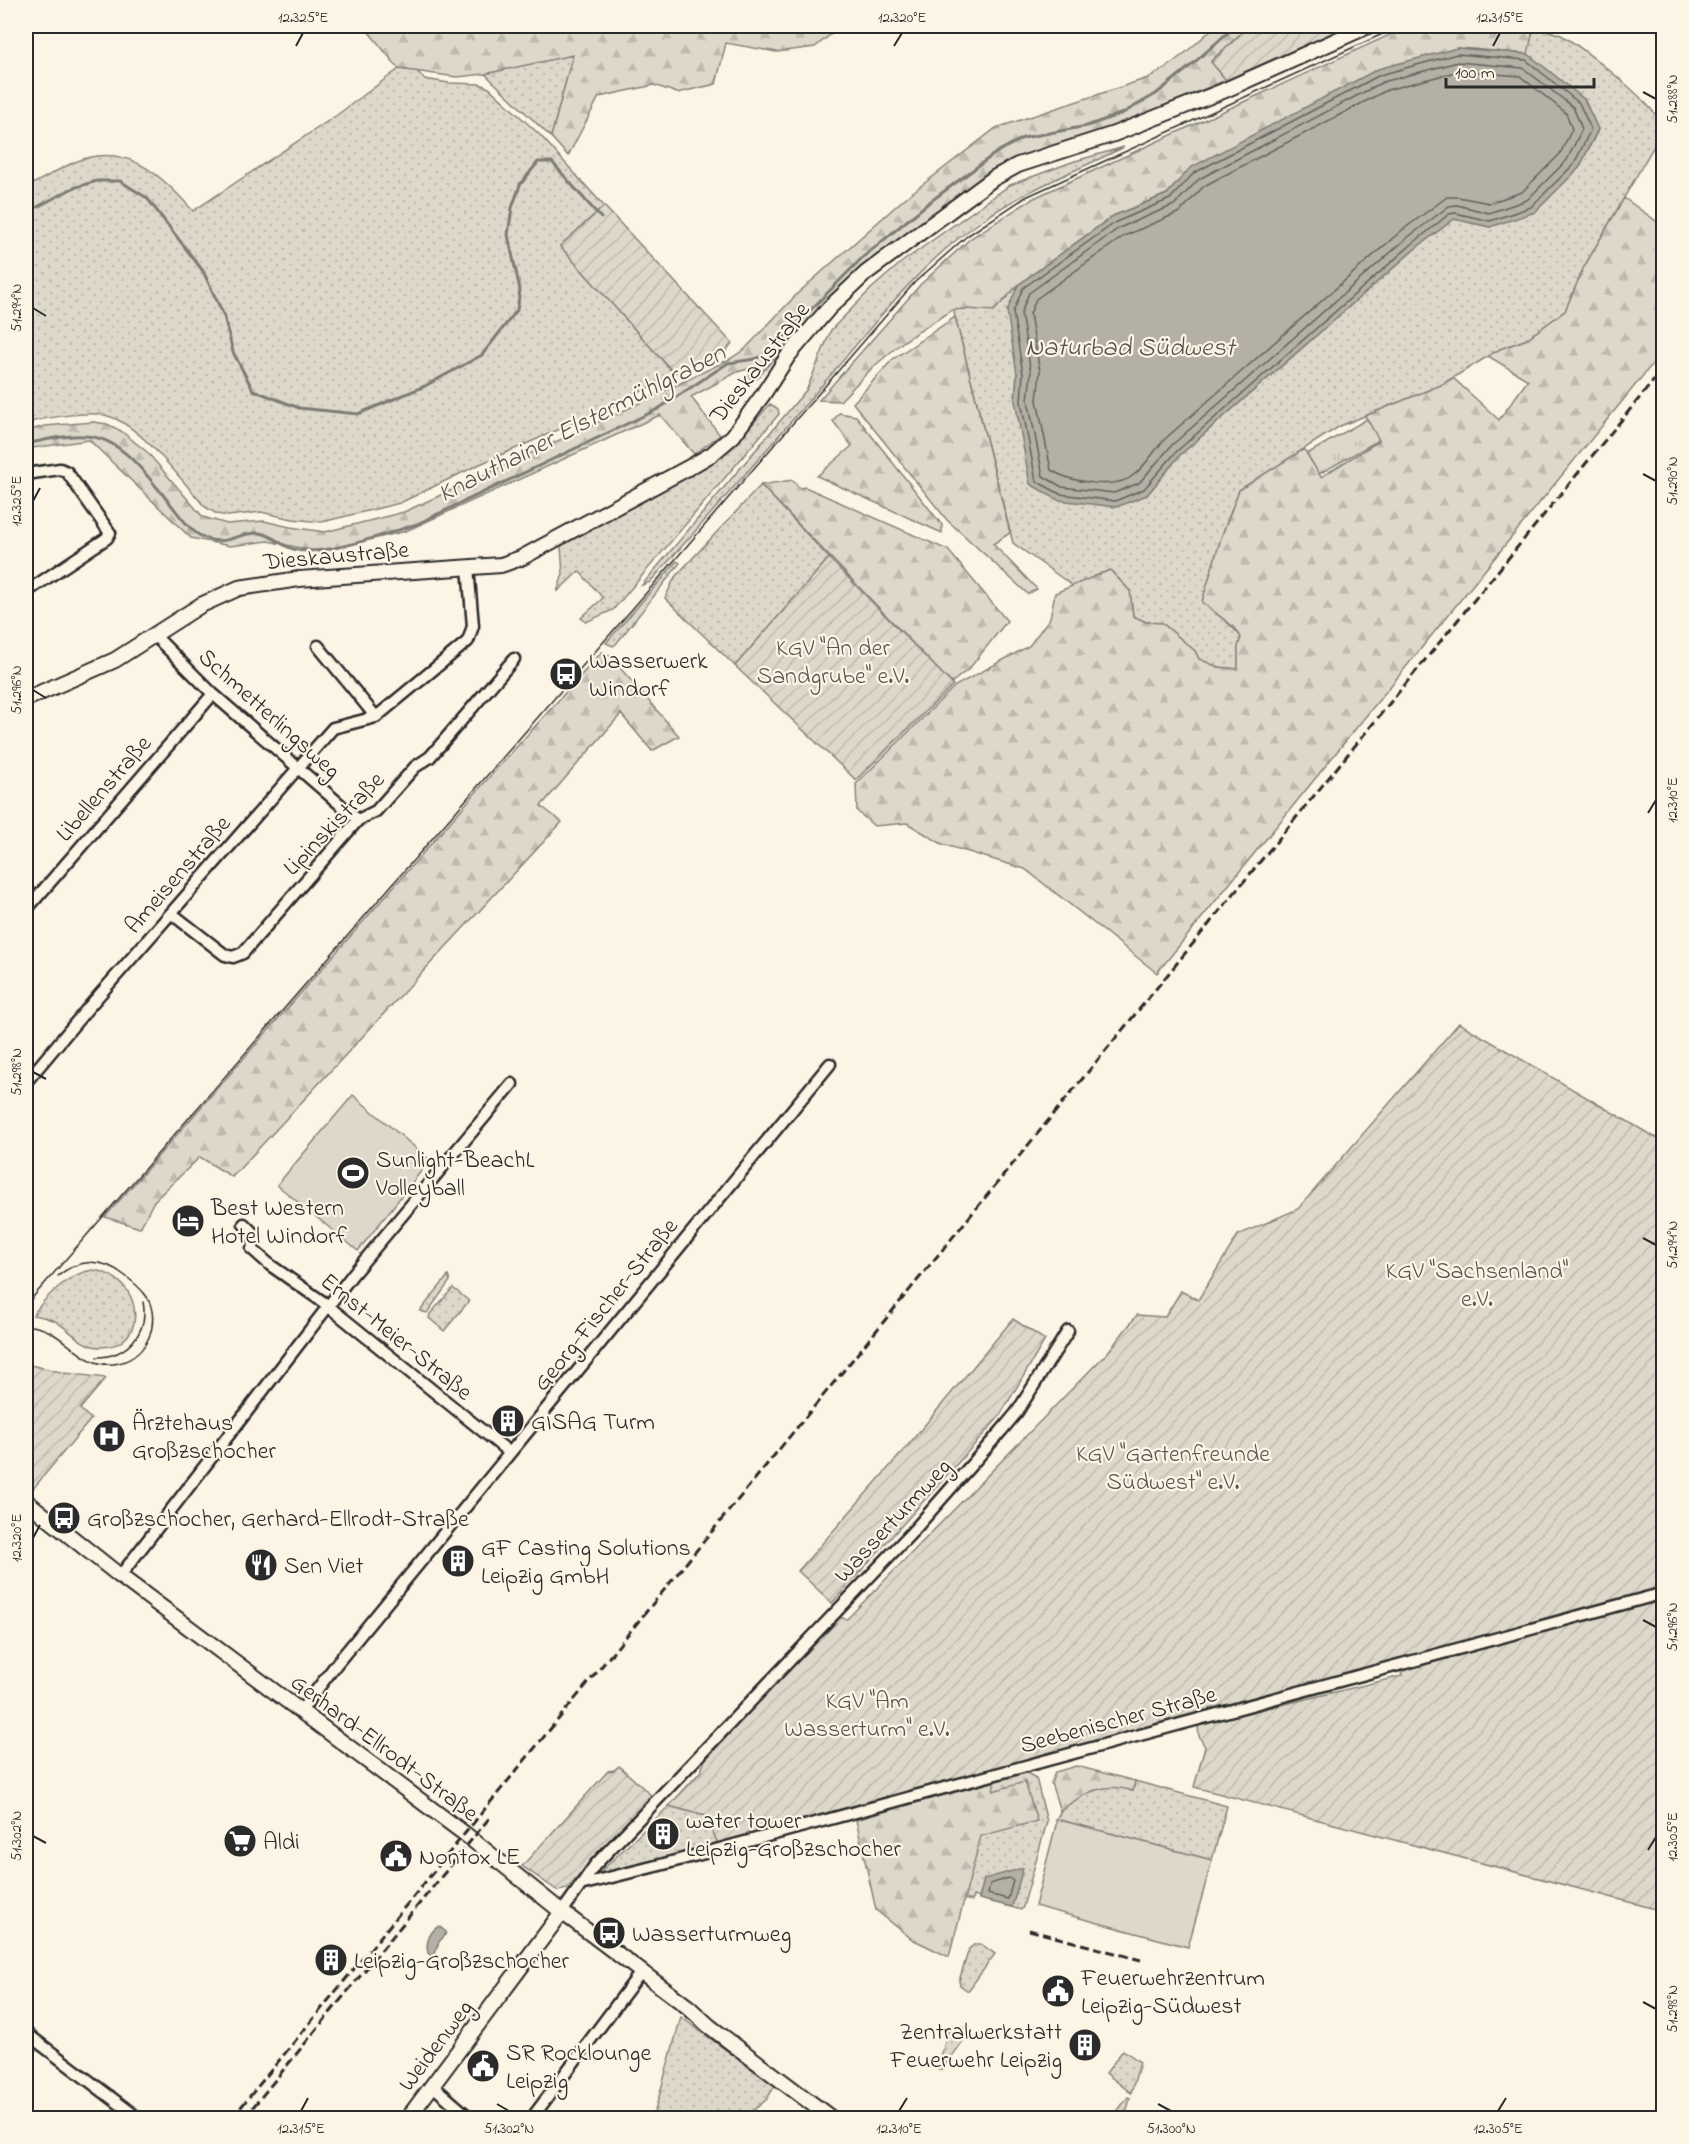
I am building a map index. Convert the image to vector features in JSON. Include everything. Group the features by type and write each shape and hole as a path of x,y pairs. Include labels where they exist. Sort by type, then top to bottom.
{"main road":[{"name":"Dieskaustraße","path":"26,699 115,660 201,605 239,588 299,579 501,565 521,558 712,454 742,425 788,356 829,308 866,273 994,178 1018,165 1114,134 1223,91 1368,26"},
{"name":"Gerhard-Ellrodt-Straße","path":"26,1501 120,1576 465,1834 562,1912 831,2118"},
{"name":"Weidenweg","path":"408,2118 562,1912"}],"street":[{"path":"26,474 60,468 67,472 110,533 107,538 26,592"},
{"name":"Ameisenstraße","path":"26,1082 29,1069 171,913 333,728 376,717 468,641 473,626 468,567"},
{"name":"Schmetterlingsweg","path":"155,636 213,694 358,820"},
{"path":"318,646 376,717"},
{"name":"Lipinskistraße","path":"171,913 225,956 232,957 243,953 358,820 376,811 415,767 430,757 514,660"},
{"name":"Libellenstraße","path":"26,910 213,694"},
{"name":"Georg-Fischer-Straße","path":"300,1712 349,1649 830,1064"},
{"path":"120,1576 353,1274 512,1084"},
{"name":"Ernst-Meier-Straße","path":"244,1224 256,1236 252,1249 270,1265 329,1306 510,1453"},
{"name":"Wasserturmweg","path":"562,1912 584,1884 595,1864 915,1529 1002,1430 1017,1412 1068,1331"},
{"name":"Seebenischer Straße","path":"584,1884 1664,1593"},
{"path":"532,2118 641,1972"},
{"path":"26,2033 138,2118"},
{"path":"433,2086 470,2118"}],"green space":[{"path":"364,26 841,26 815,47 777,52 726,43 716,84 677,93 654,85 599,97 568,156 551,137 573,55 485,74 457,77 399,69"},
{"path":"1215,26 1249,26 1211,61 1226,80 1113,127 1016,158 862,267 780,351 758,378 750,381 748,369 737,372 691,397 720,435 694,454 660,415 406,531 319,552 268,541 230,546 191,538 89,440 26,449 26,431 45,426 94,422 107,424 121,431 147,452 203,517 227,524 264,521 325,532 404,512 730,359 745,349 798,293 904,199 996,128 1148,78 1183,54"},
{"path":"1249,26 1348,26 1226,80 1211,62"},
{"path":"1409,26 1534,26 1528,54 1457,48 1189,170 1167,194 1113,216 1018,285 994,311 952,310 904,341 872,368 840,401 819,400 921,284 971,238 1034,198"},
{"path":"1530,26 1561,35 1602,64 1650,108 1663,130 1584,267 1565,311 1525,340 1500,349 1441,385 1340,426 1239,490 1221,538 1202,602 1241,637 1238,647 1238,669 1218,667 1199,659 1195,651 1162,623 1146,622 1133,616 1130,591 1110,570 1073,586 1013,543 954,313 960,287","holes":["1584,99 1598,130 1579,168 1490,227 1454,219 1416,248 1180,455 1147,495 1015,401 1017,374"]},
{"path":"573,54 551,137 485,74"},
{"path":"399,69 417,71 424,79 480,84 489,88 540,135 604,206 560,246 674,373 624,401 480,464 400,503 322,522 292,519 261,512 228,516 217,514 205,507 173,469 134,430 108,416 79,414 26,423 26,187 75,162 93,157 111,156 142,165 169,185 193,211 337,115"},
{"path":"1124,147 1017,199 983,220 938,255 879,317 650,582 642,585 807,389 831,330 871,289 902,262 1010,185 1072,162"},
{"path":"1624,198 1663,226 1663,351 1157,973 1025,869 942,844 907,823 874,826 857,811 856,784 955,686 1029,646 1050,618 1055,593 1110,570 1130,591 1133,616 1146,622 1162,623 1195,651 1199,659 1218,667 1238,669 1238,647 1241,637 1235,628 1202,602 1221,538 1239,490 1304,449 1321,477 1379,441 1365,416 1453,378 1499,420 1528,380 1488,356 1525,340 1565,311 1584,267"},
{"path":"604,206 732,343 726,351 674,373 560,246"},
{"path":"955,317 1010,533 993,544 1037,589 1028,594 947,520 853,403 893,359"},
{"path":"770,404 778,409 779,414 613,610 586,622 581,618 603,598 579,571 557,592 563,574 561,546 711,463 731,449"},
{"path":"839,413 856,416 942,525 942,533 817,476 852,446 833,421"},
{"path":"1367,419 1379,440 1319,474 1307,454"},
{"path":"792,480 800,488 805,487 948,550 1007,621 969,669 951,683 761,485"},
{"path":"761,485 829,558 735,666 665,598 675,577"},
{"name":"KGV \"An der Sandgrube\" e.V.","path":"829,558 953,685 856,780 735,666"},
{"path":"677,561 680,563 616,644 613,646 606,643"},
{"path":"602,652 609,655 679,736 652,751 621,714 541,806 562,822 232,1177 200,1157 154,1201 140,1228 105,1217 492,774"},
{"path":"1459,1023 1663,1142 1663,1911 1194,1787 1205,1747 1199,1736 1198,1725 1402,1676 1398,1658 1194,1716 718,1844 706,1816 669,1806 701,1771 705,1760 838,1617 847,1619 1108,1352 1137,1315 1165,1317 1181,1291 1198,1300 1238,1235 1298,1209"},
{"name":"Sunlight-BeachL Volleyball","path":"353,1095 430,1160 358,1251 277,1185"},
{"path":"93,1270 110,1275 123,1285 131,1298 135,1312 133,1325 127,1337 116,1345 99,1347 86,1344 55,1321 33,1315 44,1300 59,1286 75,1276"},
{"path":"448,1276 450,1281 427,1313 420,1311"},
{"path":"453,1288 469,1301 444,1331 429,1318"},
{"path":"1013,1319 1045,1340 999,1417 832,1603 798,1571 899,1456"},
{"path":"26,1364 65,1373 106,1378 80,1409 91,1419 32,1490 26,1484"},
{"path":"619,1766 652,1796 567,1889 558,1891 522,1866 608,1771"},
{"path":"1076,1766 1135,1781 1133,1791 1112,1787 1094,1790 1060,1811 1051,1783 1055,1772"},
{"path":"1025,1772 1036,1778 1047,1822 1023,1907 1021,1910 973,1896 972,1901 964,1899 995,1780"},
{"path":"995,1780 993,1791 1025,1782 1037,1821 981,1836 949,1957 912,1939 876,1910 856,1820"},
{"path":"1135,1781 1227,1806 1212,1860 1056,1819 1066,1806 1080,1796 1097,1789 1114,1786 1133,1791"},
{"path":"669,1806 706,1816 718,1844 595,1877"},
{"path":"1056,1819 1212,1860 1188,1947 1035,1906"},
{"path":"975,1944 981,1944 995,1954 968,1991 960,1985 959,1981 969,1949"},
{"path":"681,2017 775,2086 766,2100 744,2118 653,2118"},
{"path":"954,2025 961,2026 967,2030 968,2034 942,2070 938,2069 948,2030"},
{"path":"1123,2050 1140,2062 1131,2093 1106,2073"},
{"path":"1128,2097 1130,2098 1125,2118 1112,2118"}],"water":[{"name":"Naturbad Südwest","path":"1457,48 1528,54 1584,99 1598,129 1579,168 1535,212 1490,227 1454,219 1416,248 1180,455 1147,495 1116,507 1058,500 1030,484 1015,401 1017,374 1007,311 1018,285 1113,216 1167,194 1190,168 1378,69"},
{"path":"1023,1868 1012,1907 979,1899 984,1879"},
{"path":"439,1926 446,1932 433,1957 428,1953 428,1941 433,1931"}],"waterway":[{"name":"Knauthainer Elstermühlgraben","path":"26,444 77,436 97,438 110,443 142,469 190,528 199,535 216,541 260,533 293,549 321,550 355,543 417,524 658,409 728,363 755,359 769,352 862,258 927,204 997,152 1023,138 1087,126 1123,113 1156,94 1235,26"},
{"path":"26,213 73,188 97,181 120,181 147,198 203,271 224,316 233,352 253,390 299,408 358,414 425,386 482,355 517,310 520,290 508,235 512,208 520,185 538,162 552,162 601,218"}],"tram line":[{"path":"26,1305 915,282 967,236 1026,197 1400,26"},
{"path":"26,1326 39,1327 51,1332 82,1355 105,1364 119,1363 129,1359 144,1346 152,1327 151,1307 145,1294 130,1280 116,1269 91,1262 74,1266 58,1276"},
{"path":"97,1357 118,1353 134,1341 143,1323 143,1302"}],"railway":[{"path":"232,2118 1664,368"},
{"path":"244,2118 491,1816"},
{"path":"1029,1930 1141,1960"}],"place":[{"name":"Wasserwerk Windorf","path":"566,674"},
{"name":"Sunlight-BeachL Volleyball","path":"353,1173"},
{"name":"Best Western Hotel Windorf","path":"188,1221"},
{"name":"GISAG Turm","path":"508,1421"},
{"name":"Ärztehaus Großzschocher","path":"109,1436"},
{"name":"Großzschocher, Gerhard-Ellrodt-Straße","path":"64,1518"},
{"name":"GF Casting Solutions Leipzig GmbH","path":"458,1561"},
{"name":"Sen Viet","path":"261,1565"},
{"name":"water tower Leipzig-Großzschocher","path":"663,1834"},
{"name":"Aldi","path":"240,1841"},
{"name":"Nontox LE","path":"396,1856"},
{"name":"Wasserturmweg","path":"609,1933"},
{"name":"Leipzig-Großzschocher","path":"331,1960"},
{"name":"Feuerwehrzentrum Leipzig-Südwest","path":"1058,1991"},
{"name":"Zentralwerkstatt Feuerwehr Leipzig","path":"1085,2045"},
{"name":"SR Rocklounge Leipzig","path":"483,2066"}],"park label":[{"name":"KGV \"Sachsenland\" e.V.","path":"1477,1284"},
{"name":"KGV \"Gartenfreunde Südwest\" e.V.","path":"1173,1467"},
{"name":"KGV \"Am Wasserturm\" e.V.","path":"867,1714"}]}
